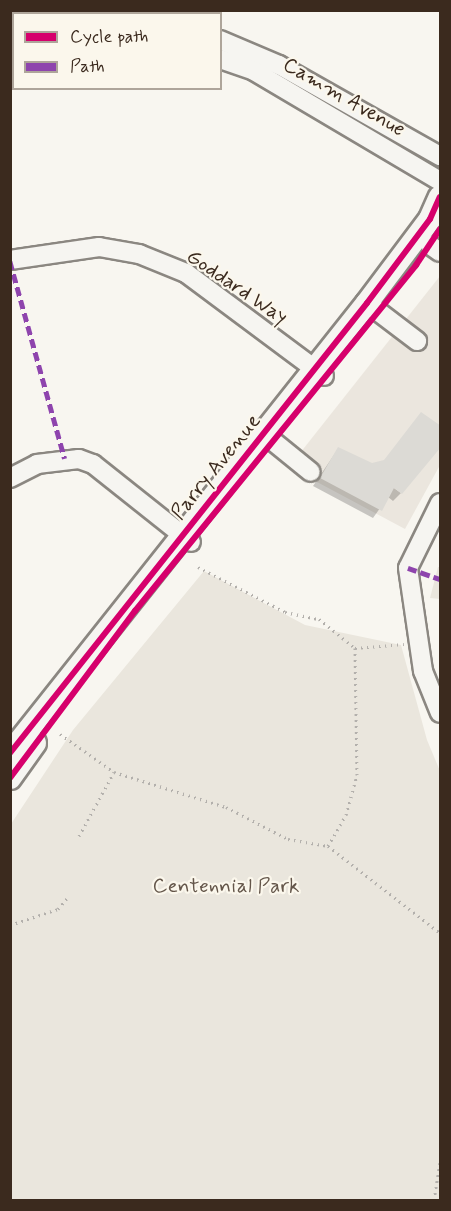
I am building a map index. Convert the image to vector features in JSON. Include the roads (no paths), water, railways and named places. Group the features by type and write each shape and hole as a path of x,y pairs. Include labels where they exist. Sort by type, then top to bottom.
{"main road":[{"name":"Parry Avenue","path":"10,778 16,748 372,307 430,219 441,197"},
{"name":"Parry Avenue","path":"372,307 437,242"}],"street":[{"name":"Camm Avenue","path":"222,41 279,65 441,156"},
{"name":"Camm Avenue","path":"222,60 254,71 441,181"},
{"name":"Goddard Way","path":"10,260 99,247 139,254 186,273 319,373"},
{"path":"372,307 417,341"},
{"path":"269,437 311,472"},
{"path":"10,478 37,464 79,459 93,464 187,538"},
{"path":"441,503 408,568 423,672 441,713"}],"park label":[{"name":"Centennial Park","path":"226,886"}]}
